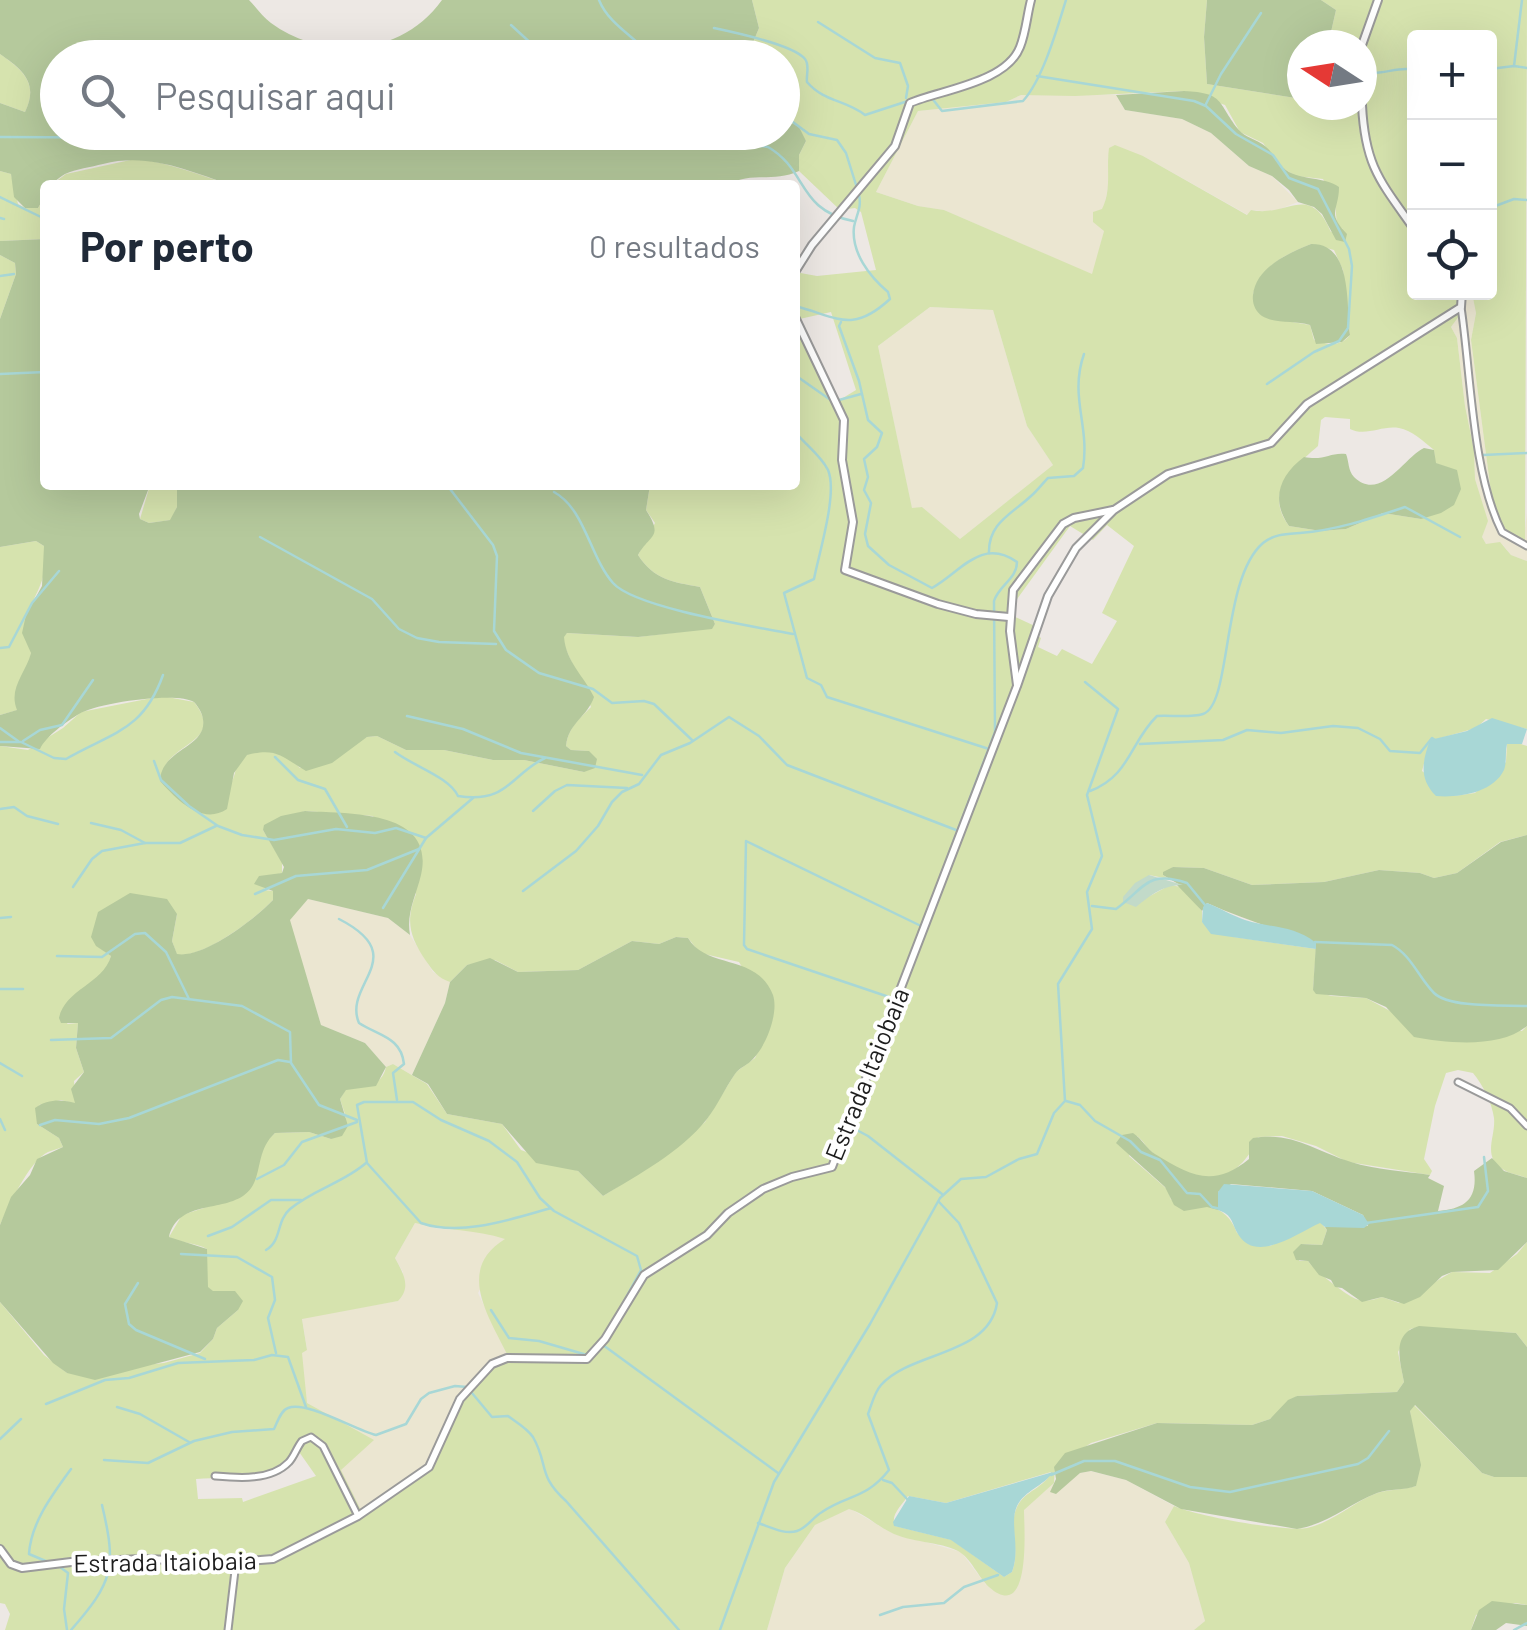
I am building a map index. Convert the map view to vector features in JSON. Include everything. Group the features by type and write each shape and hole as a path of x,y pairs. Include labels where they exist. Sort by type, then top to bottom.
{"street":[{"path":"800,265 895,146 910,103 950,92 992,74 1012,60 1020,46 1032,0"},
{"path":"1368,30 1378,0"},
{"path":"1364,120 1370,162 1407,219"},
{"path":"1461,300 1488,492 1502,532 1527,546"},
{"name":"Estrada Itaiobaia","path":"0,1549 11,1564 22,1568 143,1559 272,1560 358,1516 433,1463 460,1399 492,1364 507,1358 587,1359 605,1340 650,1270 707,1235 728,1213 763,1189 832,1167 1054,582 1076,548 1114,510 1176,470 1271,443 1307,404 1461,307"},
{"path":"800,328 844,420 842,460 853,517 845,570 938,604 976,614 1009,616"},
{"path":"1017,686 1009,616 1016,584 1067,520 1114,510"},
{"path":"1458,1082 1510,1108 1527,1126"},
{"path":"215,1476 242,1478 274,1471 291,1460 302,1440 311,1438 323,1446 358,1516"},
{"path":"228,1630 236,1562"}],"shaded area":[{"path":"1021,95 1116,95 1125,110 1182,119 1211,133 1249,166 1272,176 1298,202 1272,212 1251,210 1248,215 1143,156 1108,156 1110,178 1100,225 1104,231 1093,275 944,210 876,192 918,111 1006,102"},
{"path":"1473,300 1476,313 1471,340 1491,492 1496,512 1524,536 1527,513 1527,561 1511,555 1503,545 1486,544 1482,537 1487,520 1475,479 1457,338 1451,327 1466,301"},
{"path":"930,307 993,310 1027,426 1053,465 960,539 922,507 912,509 878,346"},
{"path":"308,899 388,918 410,935 433,972 450,982 445,1003 412,1075 393,1064 386,1067 365,1043 321,1025 289,920"},
{"path":"415,1223 440,1229 480,1230 507,1239 478,1293 507,1353 461,1392 434,1462 362,1512 306,1403 301,1352 307,1349 302,1318 398,1301 403,1272 395,1258"},
{"path":"1090,1471 1126,1480 1174,1506 1165,1522 1189,1563 1205,1621 1194,1630 767,1630 785,1568 815,1525 849,1508 890,1532 961,1552 986,1585 1024,1528 1023,1510 1054,1483 1051,1492"}],"green space":[{"path":"0,0 249,0 268,21 304,40 40,40 40,150 800,150 800,129 806,141 799,155 799,171 740,180 216,180 169,165 120,161 84,168 56,180 40,180 40,205 25,208 14,197 11,174 0,171 0,103 25,112 29,85 22,72 0,54"},
{"path":"442,0 752,0 759,28 754,40 389,40 426,18"},
{"path":"752,0 1207,0 1207,84 1287,97 1287,120 1377,120 1377,30 1331,30 1336,10 1321,0 1527,0 1525,543 1515,543 1503,533 1491,492 1471,340 1476,313 1473,300 1497,300 1497,30 1407,30 1407,300 1465,300 1464,309 1451,327 1457,338 1475,479 1488,521 1482,537 1486,544 1500,542 1511,555 1527,561 1527,729 1486,719 1476,728 1430,741 1422,771 1454,796 1475,793 1506,762 1507,744 1527,746 1527,835 1500,842 1457,873 1434,878 1379,870 1324,882 1252,885 1204,868 1173,867 1163,875 1169,879 1149,875 1150,896 1170,885 1181,887 1202,911 1202,922 1234,937 1316,949 1313,990 1331,996 1366,998 1392,1012 1522,1031 1527,1026 1527,1178 1506,1171 1493,1159 1494,1118 1489,1100 1473,1073 1458,1070 1446,1073 1435,1106 1424,1159 1432,1171 1430,1175 1348,1162 1316,1146 1282,1136 1258,1137 1238,1167 1213,1177 1198,1176 1168,1163 1137,1136 1129,1156 1168,1190 1171,1200 1219,1210 1237,1233 1270,1246 1320,1222 1327,1230 1322,1245 1301,1244 1299,1261 1308,1261 1338,1288 1359,1300 1382,1297 1399,1303 1452,1272 1490,1273 1527,1242 1527,1347 1516,1333 1419,1327 1410,1329 1398,1352 1404,1382 1397,1392 1297,1396 1270,1419 1252,1425 1157,1423 1091,1443 1055,1467 1054,1483 1024,1510 1023,1569 1013,1593 1003,1595 989,1587 958,1551 898,1536 849,1509 815,1525 785,1568 767,1630 5,1630 10,1614 5,1604 0,1603 0,1302 44,1355 67,1373 164,1363 200,1353 217,1328 238,1310 207,1287 207,1249 169,1237 182,1215 207,1207 261,1155 264,1143 275,1133 309,1132 331,1139 346,1117 340,1099 346,1089 376,1082 386,1067 393,1064 427,1084 447,1114 502,1124 521,1150 578,1171 603,1196 663,1158 705,1122 736,1072 755,1058 773,1018 739,962 700,953 688,938 676,937 659,944 632,941 578,970 518,972 495,960 467,965 450,982 442,978 416,944 410,921 416,894 373,816 305,811 263,830 282,862 282,873 268,877 264,890 273,891 273,900 228,936 201,950 177,955 172,941 177,914 97,946 111,956 107,969 67,1024 78,1023 76,1048 84,1072 74,1081 76,1104 61,1100 39,1105 37,1124 59,1138 63,1147 48,1152 34,1164 0,1225 0,746 28,750 81,712 162,696 194,702 204,722 198,736 168,761 160,781 193,810 229,785 239,761 248,754 272,752 300,768 377,736 406,750 444,750 584,772 589,751 566,746 572,729 591,707 563,636 567,633 638,637 712,628 715,624 700,587 658,575 638,555 655,523 646,510 649,490 800,490 800,336 838,401 856,390 831,312 800,319 800,273 817,276 876,270 861,212 855,208 840,210 799,171 799,155 806,141 800,135 800,40 754,40 759,28","holes":["1184,91 1225,105 1240,132 1263,143 1281,167 1296,176 1323,179 1335,202 1337,226 1343,229 1331,232 1323,217 1306,205 1251,210 1247,215 1143,156 1115,145 1109,148 1105,201 1102,209 1093,212 1093,222 1104,231 1092,274 944,210 876,192 918,111 1006,102 1021,95","1311,244 1334,250 1343,270 1350,335 1334,344 1319,342 1314,340 1310,325 1268,318 1253,295 1267,269","930,307 993,310 1027,426 1053,465 960,539 922,507 912,508 878,346","1350,419 1350,429 1356,431 1409,431 1434,450 1435,463 1449,468 1421,519 1383,513 1346,529 1321,531 1289,526 1282,514 1280,491 1291,472 1318,446 1321,420","1107,525 1134,546 1102,613 1117,621 1092,664 1062,649 1057,656 1038,647 1041,638 1035,634 1037,627 1007,613 1070,526 1093,540","415,1223 505,1239 490,1251 479,1278 485,1308 507,1354 461,1392 434,1462 362,1512 341,1470 374,1440 307,1403 302,1353 307,1350 302,1319 398,1301 405,1285 395,1258","297,1449 316,1476 243,1502 242,1498 198,1499 196,1479 265,1474 288,1461","1051,1472 1017,1507 1014,1563 1012,1572 1004,1577 952,1540 895,1526 895,1514 908,1496 946,1503"]},
{"path":"1207,0 1321,0 1336,10 1331,30 1287,30 1287,97 1207,84"},
{"path":"0,54 26,78 30,93 25,112 0,103"},
{"path":"1184,91 1214,97 1241,132 1265,146 1286,170 1339,187 1335,216 1347,234 1345,242 1336,240 1314,207 1298,202 1272,176 1249,166 1211,133 1182,119 1125,110 1116,95"},
{"path":"135,159 216,180 58,180 66,174"},
{"path":"0,171 11,174 18,204 25,208 40,205 40,239 0,241"},
{"path":"40,239 40,490 148,490 139,514 140,519 149,523 170,520 177,507 177,490 649,490 646,510 655,531 638,555 658,575 700,587 715,624 712,629 638,637 567,633 564,637 568,654 594,697 570,731 566,746 589,751 597,759 595,768 584,772 444,750 406,750 377,736 367,737 332,763 306,771 273,753 247,755 234,773 227,809 208,814 190,808 160,781 168,761 200,734 203,726 199,708 185,699 155,698 101,706 68,721 40,749 0,746 0,715 17,710 16,688 31,653 22,633 26,615 42,586 44,546 36,541 0,547 0,319 16,274 15,263 0,255 0,241"},
{"path":"1311,244 1325,246 1341,264 1350,335 1342,342 1316,344 1310,325 1267,318 1254,304 1255,285 1260,276 1284,257"},
{"path":"0,255 15,263 16,274 0,319"},
{"path":"1424,448 1434,450 1436,463 1457,470 1461,489 1454,505 1441,513 1421,519 1383,513 1346,529 1321,531 1289,526 1283,516 1280,488 1304,457 1346,454 1354,477 1374,485"},
{"path":"149,490 177,490 177,507 171,520 149,523 140,519"},
{"path":"36,541 44,546 45,564 27,617 30,658 19,682 18,710 0,715 0,547"},
{"path":"305,811 385,819 415,838 422,853 421,875 410,912 410,935 388,918 308,899 290,920 321,1025 365,1043 386,1067 376,1086 346,1090 340,1099 348,1126 342,1136 331,1139 309,1132 275,1133 264,1149 250,1190 233,1201 190,1212 174,1226 169,1237 207,1249 208,1287 213,1291 235,1291 243,1301 200,1352 95,1380 67,1373 53,1363 0,1302 0,1225 11,1197 30,1175 37,1159 63,1147 59,1138 37,1124 35,1108 55,1101 75,1103 71,1089 84,1072 76,1048 78,1023 61,1023 59,1018 69,1000 107,966 111,956 96,946 91,937 98,912 130,893 167,899 177,914 172,941 177,954 214,944 242,927 273,900 273,891 254,884 259,876 282,873 284,867 263,830 264,825 281,816"},
{"path":"1527,835 1527,1026 1488,1041 1414,1037 1386,1007 1366,998 1316,994 1316,943 1207,903 1202,911 1180,885 1163,875 1173,867 1204,868 1252,885 1324,882 1379,870 1434,878 1457,873 1501,842"},
{"path":"1149,875 1183,885 1163,889 1136,907 1123,902 1135,883"},
{"path":"676,937 688,938 707,954 756,973 773,995 773,1020 758,1053 735,1074 697,1131 658,1162 603,1196 578,1171 536,1163 502,1124 447,1114 428,1084 412,1075 445,1003 450,982 467,965 490,958 518,972 578,970 632,941 659,944"},
{"path":"1133,1133 1155,1154 1202,1176 1224,1174 1236,1168 1249,1159 1249,1142 1253,1138 1268,1137 1293,1140 1361,1165 1430,1175 1428,1178 1444,1186 1438,1211 1467,1201 1474,1189 1474,1171 1492,1158 1504,1171 1527,1178 1527,1242 1498,1270 1452,1272 1442,1276 1420,1297 1404,1304 1382,1297 1362,1302 1319,1275 1308,1261 1296,1260 1293,1252 1301,1244 1322,1245 1325,1227 1368,1226 1363,1215 1312,1191 1231,1184 1218,1192 1218,1210 1207,1207 1184,1211 1174,1205 1165,1187 1116,1143 1122,1135"},
{"path":"1419,1326 1516,1333 1527,1347 1527,1477 1482,1473 1415,1405 1410,1411 1421,1465 1416,1486 1377,1493 1329,1518 1297,1529 1181,1509 1126,1480 1091,1471 1080,1473 1056,1494 1050,1492 1056,1479 1054,1467 1065,1453 1157,1423 1252,1425 1270,1419 1297,1396 1397,1392 1404,1382 1401,1341"},
{"path":"1414,1405 1482,1473 1527,1477 1527,1605 1515,1603 1476,1615 1471,1630 1194,1630 1205,1621 1189,1563 1165,1522 1174,1506 1240,1522 1296,1529 1324,1522 1376,1493 1416,1486 1410,1410"},
{"path":"1492,1601 1527,1605 1527,1626 1506,1623 1496,1630 1471,1630 1479,1610"}],"water":[{"path":"1492,718 1527,729 1522,744 1507,744 1505,767 1499,778 1474,792 1436,796 1424,770 1430,740 1467,731"},
{"path":"1207,903 1245,920 1299,933 1316,943 1316,949 1211,934 1202,922"},
{"path":"1224,1184 1312,1191 1363,1215 1369,1224 1364,1228 1325,1227 1320,1223 1278,1244 1255,1247 1246,1243 1229,1217 1218,1210 1218,1192"},
{"path":"1053,1472 1017,1506 1014,1563 1012,1572 1004,1577 951,1540 894,1526 909,1496 946,1503"}],"waterway":[{"path":"599,0 609,17 634,40"},
{"path":"931,97 942,111 1023,101 1043,67 1066,0"},
{"path":"1514,66 1522,0"},
{"path":"1206,104 1261,13"},
{"path":"818,22 875,58 900,63 908,86 906,98"},
{"path":"511,25 527,40"},
{"path":"714,28 762,40"},
{"path":"800,55 808,67 807,82 814,89 865,115 914,99"},
{"path":"1497,68 1527,68"},
{"path":"1377,72 1407,69"},
{"path":"1037,76 1194,101 1206,106 1236,134 1273,155 1289,178 1318,189 1349,249 1352,266 1348,328 1339,341 1314,352 1267,384"},
{"path":"800,127 809,134 837,140 846,153 857,188"},
{"path":"0,137 40,137"},
{"path":"772,150 799,180"},
{"path":"800,182 822,208 853,221"},
{"path":"800,308 834,318 855,319 877,310 890,299 863,263 855,245 859,195"},
{"path":"0,197 40,217"},
{"path":"1497,205 1514,199 1527,200"},
{"path":"0,218 4,219"},
{"path":"0,276 14,274"},
{"path":"841,322 868,420 882,433 877,447 864,459 868,477 864,490 871,503 865,534 868,546 889,565 932,588 982,555 1004,555 1017,562 1014,573 994,601 995,732 940,877"},
{"path":"989,553 997,527 1048,478 1074,476 1083,468 1078,384 1084,354"},
{"path":"0,374 40,372"},
{"path":"800,379 832,401"},
{"path":"839,400 861,394"},
{"path":"800,437 828,470 831,493 814,579 784,593 807,678 821,685 827,697 989,749"},
{"path":"1483,455 1527,453"},
{"path":"451,490 493,545 497,556 494,631 506,650 539,673 593,689 612,703 654,704 692,740"},
{"path":"554,492 573,510 605,572 626,592 670,608 793,634"},
{"path":"1090,791 1114,777 1157,716 1198,715 1212,706 1219,689 1240,584 1250,560 1267,540 1340,527 1405,507 1460,537"},
{"path":"260,537 372,599 399,629 417,638 496,644"},
{"path":"0,648 9,647 32,603 59,571"},
{"path":"0,742 21,742 54,758 66,759 136,719 155,694 163,675"},
{"path":"23,741 40,730 62,725 93,680"},
{"path":"720,1630 774,1482 870,1324 940,1198 961,1179 986,1177 1037,1154 1054,1113 1065,1101 1058,984 1092,929 1087,892 1102,856 1087,795 1118,709 1085,682"},
{"path":"407,716 463,729 521,753 642,775"},
{"path":"523,891 576,851 612,802 639,784 661,755 690,743 729,717 759,736 787,765 956,830"},
{"path":"1140,744 1223,740 1247,730 1281,733 1333,726 1358,728 1380,739 1390,751 1420,753 1432,738 1435,740"},
{"path":"0,728 18,741"},
{"path":"395,752 439,778 458,796 475,797 499,792 545,758"},
{"path":"275,757 298,780 325,789 347,827"},
{"path":"154,761 161,780 189,806 218,826 242,835 274,840 336,829 375,833 396,828 426,838"},
{"path":"533,811 567,785 627,788"},
{"path":"383,908 426,838 473,798"},
{"path":"0,809 14,807 27,816 58,824"},
{"path":"91,823 121,830 145,843"},
{"path":"73,887 102,851 145,843 180,843 216,826"},
{"path":"895,999 747,949 746,841 921,926"},
{"path":"255,894 296,876 367,870 419,849"},
{"path":"1092,906 1116,909 1147,883 1163,878 1187,883 1205,905"},
{"path":"0,918 11,917"},
{"path":"339,919 371,946 370,971 356,1009 359,1023 399,1048 404,1064 393,1073 397,1100"},
{"path":"57,956 102,957 135,934 145,933 166,952 189,999"},
{"path":"1315,942 1392,945 1441,998 1478,1005 1527,1006"},
{"path":"0,989 23,989"},
{"path":"51,1040 111,1038 161,1000 172,997 242,1006 290,1032 291,1063 319,1105 357,1120"},
{"path":"40,1125 55,1120 99,1124 129,1118 278,1060 290,1062"},
{"path":"0,1063 22,1076"},
{"path":"1066,1101 1080,1105 1095,1121 1160,1160 1187,1193 1200,1194 1212,1207 1221,1209"},
{"path":"551,1208 536,1212 520,1217 503,1221 469,1227 421,1223 367,1163 357,1105 413,1102 441,1120 489,1141 517,1162 540,1198 554,1211 637,1256 641,1270 622,1305"},
{"path":"0,1119 5,1130"},
{"path":"257,1179 284,1165 302,1142 357,1122"},
{"path":"851,1127 942,1194"},
{"path":"1366,1223 1478,1207 1488,1191 1484,1157"},
{"path":"266,1250 275,1241 290,1209 366,1163"},
{"path":"208,1236 232,1227 271,1200 301,1200"},
{"path":"758,1523 797,1531 822,1512 880,1480 889,1470 868,1414 879,1388 911,1365 965,1343 991,1320 997,1303 959,1223 939,1202"},
{"path":"181,1254 237,1257 272,1277 275,1300 268,1318 276,1353"},
{"path":"138,1283 125,1304 129,1324 205,1359"},
{"path":"491,1310 509,1338 539,1341 587,1355"},
{"path":"603,1345 778,1473"},
{"path":"46,1404 105,1380 129,1378 178,1363 254,1360 272,1355 288,1357 306,1407"},
{"path":"104,1460 148,1463 194,1441 232,1432 274,1429 283,1411 296,1407 376,1435 406,1424 429,1393 467,1387 492,1417 508,1416 531,1434 551,1484 679,1630"},
{"path":"117,1407 140,1414 189,1442"},
{"path":"0,1439 21,1419"},
{"path":"1051,1475 1084,1461 1115,1461 1190,1487 1230,1492 1358,1464 1368,1458 1389,1431"},
{"path":"48,1562 29,1554 31,1542 44,1509 71,1469"},
{"path":"883,1480 892,1483 908,1500"},
{"path":"71,1630 96,1599 108,1573 109,1544 102,1505"},
{"path":"60,1567 68,1573 64,1609 67,1630"},
{"path":"880,1615 903,1607 944,1603 964,1587 998,1575"},
{"path":"1514,1630 1527,1623"}]}
